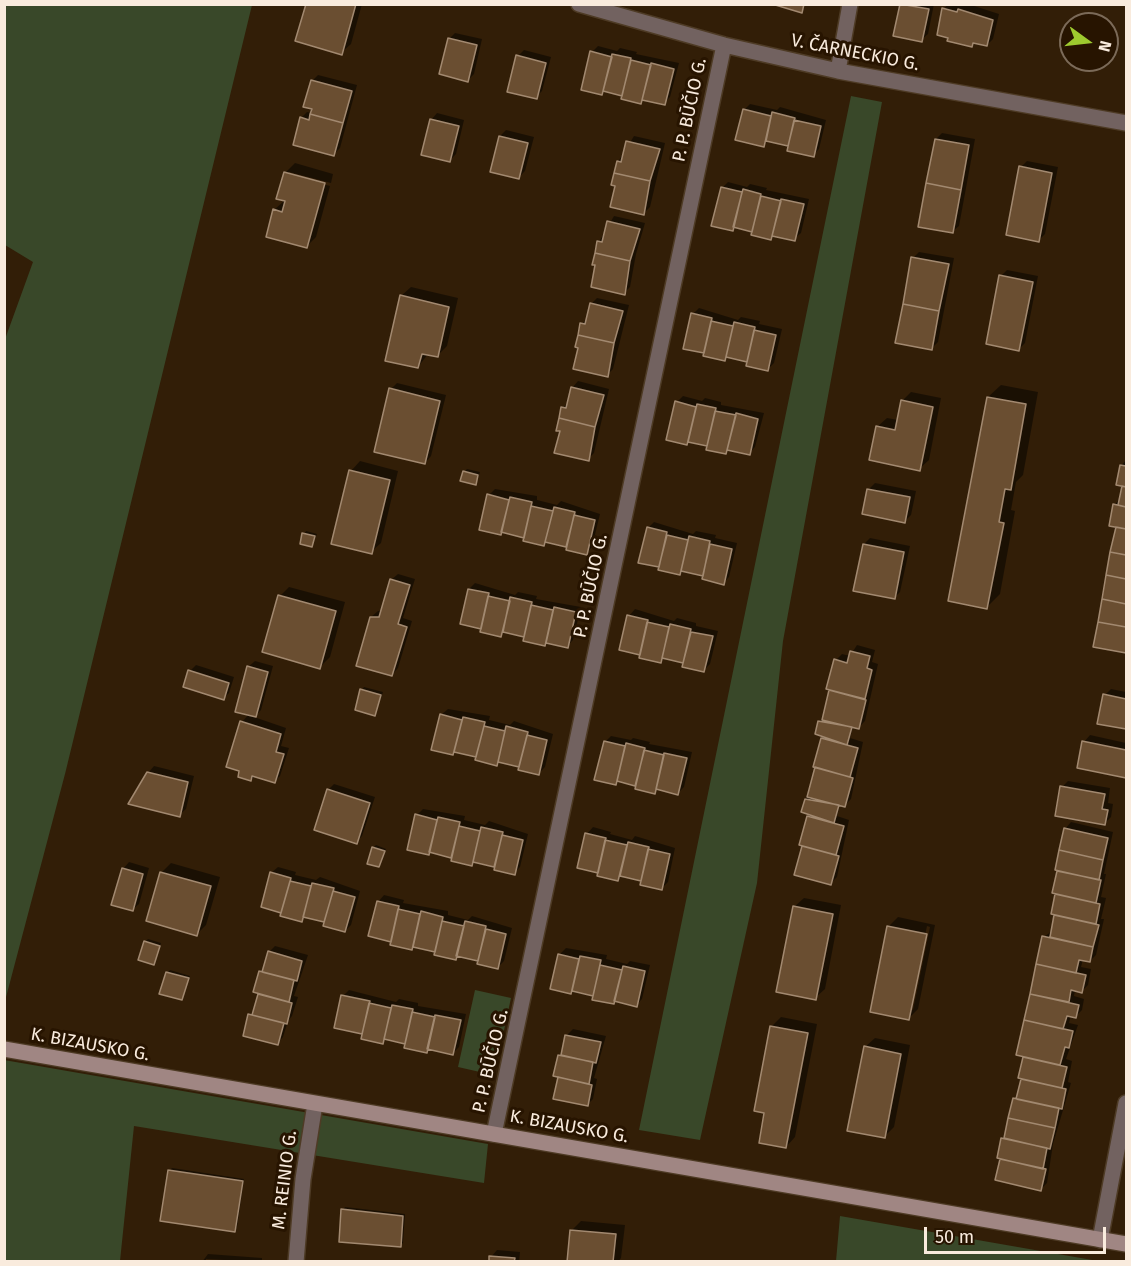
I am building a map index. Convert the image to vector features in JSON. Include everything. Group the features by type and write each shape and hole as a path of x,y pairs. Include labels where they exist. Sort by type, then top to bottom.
{"street":[{"name":"V. ČARNECKIO G.","path":"579,4 724,45 838,71 1126,123"},
{"path":"838,71 849,4"},
{"name":"P. P. BŪČIO G.","path":"495,1134 724,45"},
{"name":"K. BIZAUSKO G.","path":"4,1049 1126,1244"},
{"path":"1100,1240 1126,1103"},
{"name":"M. REINIO G.","path":"296,1262 303,1179 315,1104"}],"green space":[{"path":"5,4 252,5 65,774 5,1001 4,342 33,262 5,245"},
{"path":"851,96 882,102 783,641 757,883 700,1140 639,1130"},
{"path":"475,990 511,998 503,1035 487,1032 486,1043 500,1046 493,1075 458,1067"},
{"path":"4,1060 488,1144 484,1183 134,1126 120,1261 5,1261"},
{"path":"840,1216 1098,1261 836,1261"}],"building":[{"path":"306,4 356,4 342,55 295,41"},
{"path":"772,4 804,4 802,13"},
{"path":"900,4 929,9 922,42 893,36"},
{"path":"942,8 957,12 958,9 993,20 987,46 973,43 972,47 947,41 948,38 937,35"},
{"path":"448,38 477,45 468,82 439,74"},
{"path":"590,51 612,57 602,95 581,90"},
{"path":"612,54 631,58 622,96 603,91"},
{"path":"516,55 546,63 537,99 507,92"},
{"path":"631,60 651,65 641,104 621,99"},
{"path":"651,63 674,69 665,105 642,100"},
{"path":"311,80 352,91 343,123 310,114 312,109 303,107"},
{"path":"743,109 771,116 764,147 735,140"},
{"path":"772,112 795,118 788,146 766,141"},
{"path":"310,114 343,123 334,156 293,145 300,117 309,120"},
{"path":"430,119 459,126 450,162 421,155"},
{"path":"794,120 821,126 814,157 787,151"},
{"path":"499,136 528,143 519,179 490,172"},
{"path":"935,139 969,145 961,190 926,183"},
{"path":"626,141 660,149 650,181 614,173 617,161 621,162"},
{"path":"1019,166 1052,173 1039,242 1006,235"},
{"path":"284,172 325,183 307,248 266,237 273,209 282,212 285,201 276,199"},
{"path":"614,173 650,181 644,215 610,207 615,186 611,185"},
{"path":"926,183 961,190 953,233 918,227"},
{"path":"721,187 742,192 733,231 711,226"},
{"path":"743,189 761,194 752,232 733,227"},
{"path":"761,196 781,201 771,240 751,235"},
{"path":"781,199 804,204 795,241 772,236"},
{"path":"607,221 640,229 630,261 595,253 597,241 602,242"},
{"path":"595,253 630,261 625,295 591,287"},
{"path":"911,257 949,264 939,311 903,304"},
{"path":"999,275 1033,282 1019,351 986,344"},
{"path":"400,295 449,307 438,357 422,354 418,368 385,361"},
{"path":"590,303 623,311 614,343 578,335 580,323 585,324"},
{"path":"903,304 939,311 932,350 895,343"},
{"path":"691,313 712,318 704,353 683,349"},
{"path":"711,321 733,326 725,361 703,356"},
{"path":"734,322 755,327 747,362 726,357"},
{"path":"754,330 776,335 768,371 746,366"},
{"path":"578,335 614,343 608,377 573,369 578,348 575,347"},
{"path":"571,387 604,395 595,427 559,418 561,407 566,408"},
{"path":"389,388 440,401 425,464 374,452"},
{"path":"987,397 1026,404 1011,490 1005,489 999,522 1004,523 987,609 948,601"},
{"path":"901,400 933,407 920,471 869,460 876,426 895,430"},
{"path":"675,401 696,407 687,445 666,440"},
{"path":"697,404 716,408 707,446 688,442"},
{"path":"715,411 736,415 726,454 706,450"},
{"path":"736,413 758,419 750,455 727,450"},
{"path":"559,418 595,427 589,461 554,453 560,431 556,431"},
{"path":"1120,465 1126,466 1126,487 1116,485"},
{"path":"349,470 390,480 372,554 331,544"},
{"path":"463,471 478,475 476,485 460,481"},
{"path":"1122,486 1126,487 1126,507 1118,505"},
{"path":"867,489 910,497 905,523 862,514"},
{"path":"487,494 509,500 501,535 479,530"},
{"path":"510,497 532,502 524,538 501,532"},
{"path":"1113,504 1126,507 1126,529 1109,526"},
{"path":"531,506 553,511 544,546 523,541"},
{"path":"554,507 575,512 566,547 545,542"},
{"path":"574,515 595,520 587,555 566,550"},
{"path":"647,527 667,532 659,567 638,563"},
{"path":"1116,527 1126,529 1126,555 1110,552"},
{"path":"302,533 315,536 312,547 300,544"},
{"path":"667,535 688,540 680,575 658,570"},
{"path":"689,536 710,541 703,576 681,571"},
{"path":"710,544 732,549 724,585 702,579"},
{"path":"863,544 904,552 895,599 853,591"},
{"path":"1110,552 1126,555 1126,579 1106,575"},
{"path":"1106,575 1126,579 1126,604 1102,599"},
{"path":"390,579 410,585 398,624 407,627 392,676 356,666 370,617 379,617"},
{"path":"468,589 489,593 481,629 460,624"},
{"path":"278,595 336,611 320,669 262,652"},
{"path":"488,596 510,601 501,637 480,632"},
{"path":"510,597 532,602 524,637 503,632"},
{"path":"1102,599 1126,604 1126,627 1098,622"},
{"path":"531,605 553,610 545,646 523,641"},
{"path":"554,607 576,612 568,648 546,643"},
{"path":"627,615 648,620 640,655 619,650"},
{"path":"647,622 669,627 661,663 639,658"},
{"path":"1098,622 1126,627 1126,653 1093,647"},
{"path":"670,624 691,629 683,663 662,658"},
{"path":"691,632 713,636 704,672 682,667"},
{"path":"850,651 870,656 867,668 872,670 865,699 826,689 834,659 847,663"},
{"path":"247,666 268,672 256,717 235,712"},
{"path":"188,670 229,683 224,700 183,687"},
{"path":"360,689 381,695 375,716 355,710"},
{"path":"829,690 866,700 859,729 822,720"},
{"path":"1103,694 1126,699 1126,729 1097,724"},
{"path":"440,714 462,720 453,755 431,750"},
{"path":"463,717 485,722 476,757 454,752"},
{"path":"240,721 281,734 276,752 284,754 275,783 252,776 251,781 238,777 239,771 226,767"},
{"path":"818,721 852,727 847,745 815,734"},
{"path":"484,726 505,731 497,766 475,760"},
{"path":"506,726 528,732 519,767 498,762"},
{"path":"527,735 547,740 539,775 518,770"},
{"path":"821,738 858,748 850,777 813,767"},
{"path":"604,741 625,746 616,785 594,780"},
{"path":"1082,741 1126,750 1126,778 1077,768"},
{"path":"626,743 645,748 635,786 617,781"},
{"path":"644,750 664,755 655,794 635,789"},
{"path":"664,753 687,758 678,795 656,789"},
{"path":"815,767 853,778 845,807 807,797"},
{"path":"147,772 188,782 180,817 128,804"},
{"path":"1060,786 1105,794 1102,809 1108,810 1105,825 1055,816"},
{"path":"327,789 370,803 357,844 314,830"},
{"path":"805,799 839,805 834,823 801,812"},
{"path":"415,814 437,820 429,855 407,850"},
{"path":"807,816 844,826 836,855 799,845"},
{"path":"438,817 460,822 451,858 429,852"},
{"path":"459,826 480,831 472,866 451,861"},
{"path":"481,827 503,832 494,867 473,862"},
{"path":"1064,828 1108,838 1103,860 1059,850"},
{"path":"585,833 606,838 598,873 577,868"},
{"path":"502,835 523,840 515,875 494,870"},
{"path":"605,840 627,845 618,881 597,876"},
{"path":"628,842 649,847 641,881 620,876"},
{"path":"802,846 839,856 831,885 794,875"},
{"path":"372,847 385,851 379,867 367,864"},
{"path":"648,849 670,854 662,890 640,885"},
{"path":"1059,850 1103,860 1099,880 1055,870"},
{"path":"122,868 143,874 133,911 111,905"},
{"path":"1057,871 1101,880 1096,903 1052,893"},
{"path":"160,872 211,886 197,936 146,921"},
{"path":"270,872 291,878 281,913 261,907"},
{"path":"290,881 311,886 302,922 280,916"},
{"path":"312,883 334,888 324,922 303,917"},
{"path":"333,891 355,897 345,932 323,926"},
{"path":"1055,894 1100,904 1096,924 1051,914"},
{"path":"377,901 399,906 391,942 368,936"},
{"path":"793,906 833,914 816,1000 776,992"},
{"path":"398,909 420,914 412,950 390,945"},
{"path":"421,911 443,917 435,952 413,947"},
{"path":"1054,915 1099,925 1093,947 1050,937"},
{"path":"442,921 464,926 456,960 434,955"},
{"path":"465,921 486,926 478,961 456,956"},
{"path":"887,926 927,934 909,1020 870,1012"},
{"path":"486,929 506,934 498,969 477,964"},
{"path":"1042,936 1093,947 1090,962 1079,960 1076,973 1036,964"},
{"path":"144,941 160,946 154,965 138,960"},
{"path":"268,951 302,961 297,981 262,972"},
{"path":"558,954 579,959 571,994 550,989"},
{"path":"580,956 601,960 593,996 572,991"},
{"path":"1036,964 1086,975 1082,993 1071,990 1069,1002 1030,994"},
{"path":"600,965 622,970 614,1004 592,1000"},
{"path":"623,966 645,971 637,1007 614,1001"},
{"path":"259,971 294,980 289,1002 253,992"},
{"path":"166,972 189,978 182,1000 159,994"},
{"path":"258,994 292,1003 287,1024 252,1015"},
{"path":"1030,994 1079,1005 1076,1018 1067,1016 1063,1029 1024,1020"},
{"path":"341,995 370,1001 362,1034 334,1028"},
{"path":"369,1003 391,1008 383,1044 361,1039"},
{"path":"392,1005 413,1009 405,1044 384,1039"},
{"path":"412,1012 435,1017 427,1053 404,1048"},
{"path":"248,1014 284,1023 278,1045 243,1036"},
{"path":"435,1015 461,1020 453,1055 427,1049"},
{"path":"1024,1020 1073,1031 1069,1048 1065,1047 1060,1065 1016,1055"},
{"path":"770,1026 808,1033 786,1148 759,1143 764,1113 754,1111"},
{"path":"565,1035 601,1042 596,1063 561,1055"},
{"path":"864,1046 901,1054 885,1138 847,1131"},
{"path":"558,1055 593,1062 589,1084 553,1076"},
{"path":"1023,1057 1067,1067 1062,1088 1018,1078"},
{"path":"558,1077 592,1085 588,1106 553,1099"},
{"path":"1021,1079 1066,1089 1062,1109 1016,1099"},
{"path":"1013,1098 1059,1108 1055,1128 1008,1118"},
{"path":"1008,1118 1055,1128 1050,1149 1004,1138"},
{"path":"1001,1138 1047,1148 1043,1169 997,1158"},
{"path":"1000,1159 1046,1169 1041,1191 995,1180"},
{"path":"168,1170 243,1181 235,1232 160,1221"},
{"path":"341,1209 403,1216 401,1247 339,1242"},
{"path":"570,1230 616,1234 613,1262 567,1262"},
{"path":"489,1256 515,1258 514,1262 489,1262"}]}
